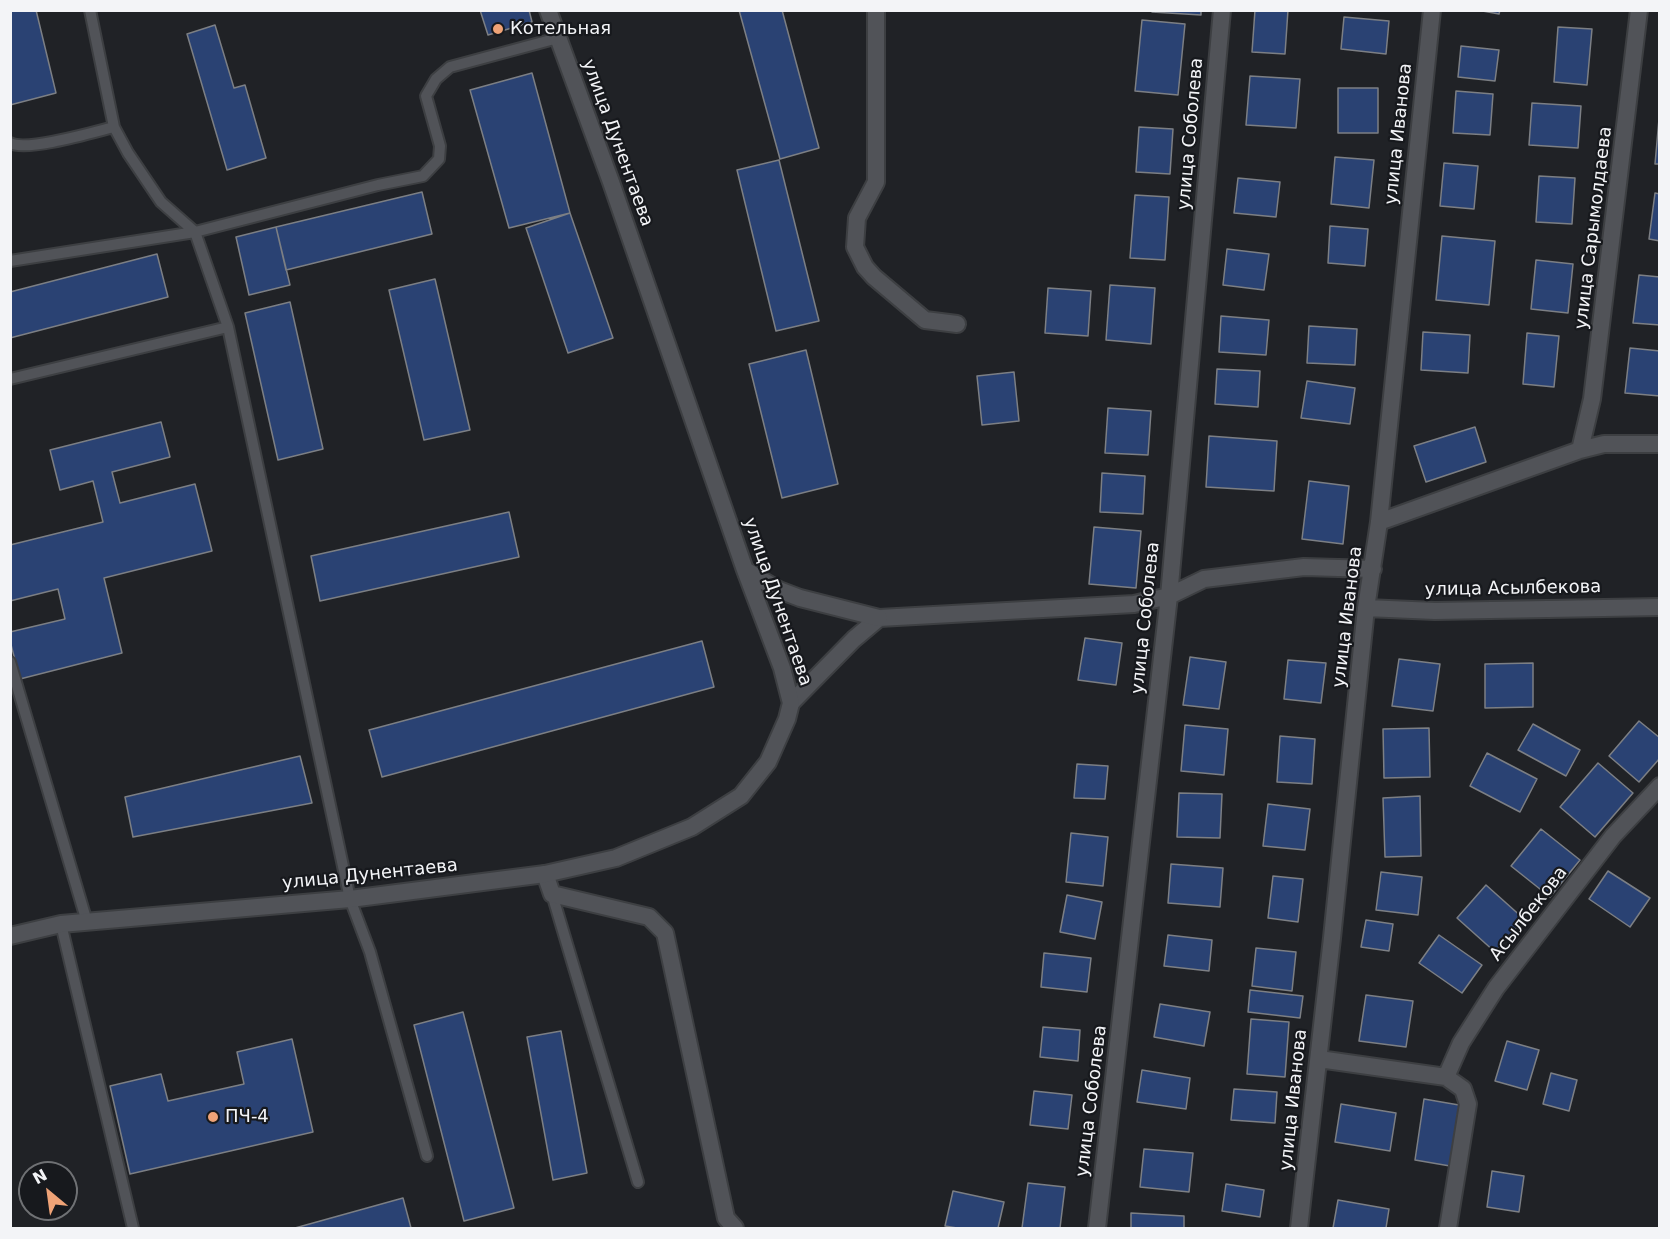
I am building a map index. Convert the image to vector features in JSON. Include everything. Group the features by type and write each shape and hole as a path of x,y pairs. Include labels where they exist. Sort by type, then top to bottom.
{"street":[{"name":"улица Дунентаева","path":"10,936 61,924 350,899 545,874 616,858 692,827 741,796 768,762 787,719 791,703 782,668 745,570 615,194 548,10"},
{"path":"876,10 876,182 857,218 855,247 865,267 874,277 925,320 957,324"},
{"name":"улица Соболева","path":"1097,1228 1169,596 1222,10"},
{"name":"улица Иванова","path":"1299,1228 1366,608 1379,522 1432,10"},
{"name":"улица Сарымолдаева","path":"1580,450 1592,399 1639,10"},
{"path":"1379,522 1580,450 1604,444 1659,444"},
{"path":"745,570 779,590 800,598 879,618 1134,604 1169,596 1204,579 1304,567 1373,569"},
{"name":"улица Асылбекова","path":"1366,608 1435,611 1659,607"},
{"path":"791,703 854,639 879,618"},
{"name":"Асылбекова","path":"1446,1077 1461,1043 1496,988 1613,836 1659,786"},
{"path":"545,874 552,894 649,917 665,933 726,1218 735,1228"},
{"path":"1319,1059 1446,1077 1463,1089 1468,1104 1448,1228"}],"lane":[{"path":"90,10 114,127 128,153 161,202 195,232 228,327 350,899 370,952 428,1156"},
{"path":"10,261 195,232 378,185 423,176 439,159 440,146 426,96 430,86 442,73 450,67 558,38"},
{"path":"10,143 16,147 54,142 114,127"},
{"path":"10,379 228,327"},
{"path":"10,662 87,922"},
{"path":"552,894 638,1182"},
{"path":"61,924 133,1228"}],"building":[{"path":"10,10 36,10 56,93 10,105"},
{"name":"Котельная","path":"480,10 529,10 532,22 488,35"},
{"path":"739,10 782,10 819,148 780,159"},
{"path":"1152,10 1201,10 1201,15 1152,12"},
{"path":"1255,10 1288,10 1285,54 1252,52"},
{"path":"1477,10 1500,10 1499,14"},
{"path":"1344,17 1389,21 1386,54 1341,49"},
{"path":"1142,20 1185,24 1178,95 1135,91"},
{"path":"215,25 234,88 245,85 266,158 227,170 187,34"},
{"path":"1558,27 1592,29 1587,85 1554,82"},
{"path":"1461,46 1499,50 1495,81 1458,77"},
{"path":"532,73 570,213 509,228 470,90"},
{"path":"1250,76 1300,79 1296,128 1246,125"},
{"path":"1338,88 1378,88 1378,133 1338,133"},
{"path":"1456,91 1493,94 1490,135 1453,133"},
{"path":"1532,103 1581,106 1578,148 1529,145"},
{"path":"1659,119 1660,164 1655,164"},
{"path":"1139,127 1173,129 1170,174 1136,172"},
{"path":"1335,157 1374,160 1369,208 1331,204"},
{"path":"779,160 819,321 776,331 737,170"},
{"path":"1444,163 1478,166 1474,209 1440,206"},
{"path":"1539,176 1575,178 1572,224 1536,222"},
{"path":"1238,178 1280,182 1276,217 1234,213"},
{"path":"422,192 432,234 286,270 276,227"},
{"path":"1655,193 1660,194 1660,241 1649,239"},
{"path":"1135,195 1169,197 1165,260 1130,258"},
{"path":"570,213 613,338 568,353 526,228"},
{"path":"1330,226 1368,229 1365,266 1328,263"},
{"path":"276,227 290,285 249,295 236,237"},
{"path":"1442,236 1495,241 1489,305 1436,300"},
{"path":"1227,249 1269,254 1264,290 1223,285"},
{"path":"157,254 168,297 10,338 10,292"},
{"path":"1536,260 1573,264 1568,313 1531,309"},
{"path":"1639,275 1660,277 1660,325 1633,323"},
{"path":"435,279 470,430 424,440 389,290"},
{"path":"1110,285 1155,288 1151,344 1106,340"},
{"path":"1048,288 1091,291 1088,336 1045,333"},
{"path":"290,302 323,449 278,460 245,313"},
{"path":"1221,316 1269,320 1266,355 1219,352"},
{"path":"1309,326 1357,329 1355,365 1307,363"},
{"path":"1423,332 1470,335 1468,373 1421,370"},
{"path":"1527,333 1559,336 1554,387 1523,384"},
{"path":"1630,348 1660,351 1660,396 1625,393"},
{"path":"806,350 838,484 782,498 749,364"},
{"path":"1217,369 1260,371 1258,407 1215,404"},
{"path":"1014,372 1019,421 982,425 977,376"},
{"path":"1307,381 1355,388 1350,424 1301,418"},
{"path":"1108,408 1151,411 1148,455 1105,453"},
{"path":"161,422 170,457 112,472 120,503 195,484 212,551 104,578 122,653 20,679 10,641 10,632 65,619 58,589 10,601 10,545 103,522 93,481 60,490 50,450"},
{"path":"1475,427 1486,462 1426,482 1414,446"},
{"path":"1209,436 1277,441 1274,491 1206,487"},
{"path":"1102,473 1145,476 1143,514 1100,512"},
{"path":"1309,481 1349,486 1343,544 1302,539"},
{"path":"509,512 519,557 320,601 311,556"},
{"path":"1094,527 1141,531 1136,588 1089,584"},
{"path":"1085,638 1122,643 1116,685 1078,680"},
{"path":"702,641 714,687 382,777 369,730"},
{"path":"1190,657 1226,662 1219,709 1183,705"},
{"path":"1399,659 1440,664 1433,711 1392,706"},
{"path":"1288,660 1326,663 1321,703 1284,699"},
{"path":"1533,663 1533,707 1485,708 1485,664"},
{"path":"1639,721 1660,738 1660,758 1639,782 1609,756"},
{"path":"1533,724 1580,750 1566,776 1518,750"},
{"path":"1185,725 1228,729 1224,775 1181,771"},
{"path":"1429,728 1430,777 1384,778 1383,729"},
{"path":"1280,736 1315,739 1312,784 1277,782"},
{"path":"1487,753 1537,779 1520,812 1470,786"},
{"path":"300,756 312,803 133,837 125,797"},
{"path":"1598,763 1633,793 1595,837 1560,807"},
{"path":"1077,764 1108,766 1105,799 1074,798"},
{"path":"1179,793 1222,794 1220,838 1177,837"},
{"path":"1420,796 1421,856 1385,857 1383,798"},
{"path":"1268,804 1310,809 1305,850 1263,846"},
{"path":"1541,829 1580,860 1550,897 1511,866"},
{"path":"1071,833 1108,837 1103,886 1066,882"},
{"path":"1171,864 1223,868 1220,907 1168,903"},
{"path":"1608,871 1650,898 1630,927 1589,899"},
{"path":"1381,872 1422,877 1418,915 1376,910"},
{"path":"1273,876 1303,879 1298,922 1268,918"},
{"path":"1486,885 1524,919 1495,952 1457,918"},
{"path":"1067,895 1102,902 1095,939 1060,932"},
{"path":"1366,920 1393,924 1389,951 1361,947"},
{"path":"1168,935 1212,940 1209,971 1164,966"},
{"path":"1439,935 1482,965 1462,993 1419,963"},
{"path":"1256,948 1296,952 1292,991 1252,986"},
{"path":"1044,953 1091,958 1087,992 1041,987"},
{"path":"1250,990 1303,996 1300,1018 1248,1012"},
{"path":"1366,995 1413,1001 1406,1047 1359,1041"},
{"path":"1160,1004 1210,1012 1204,1046 1154,1037"},
{"path":"463,1012 514,1208 464,1221 414,1025"},
{"path":"1251,1019 1289,1022 1285,1077 1247,1074"},
{"path":"1043,1027 1080,1030 1078,1061 1040,1057"},
{"path":"561,1031 587,1173 553,1180 527,1037"},
{"name":"ПЧ-4","path":"292,1039 313,1132 130,1174 110,1086 161,1074 168,1101 244,1084 237,1052"},
{"path":"1507,1041 1539,1050 1527,1090 1495,1081"},
{"path":"1142,1070 1190,1078 1186,1109 1137,1102"},
{"path":"1551,1073 1577,1080 1569,1111 1543,1104"},
{"path":"1234,1089 1277,1092 1275,1123 1231,1120"},
{"path":"1034,1091 1072,1095 1068,1129 1030,1125"},
{"path":"1424,1099 1459,1105 1450,1166 1415,1160"},
{"path":"1341,1104 1396,1113 1390,1151 1335,1142"},
{"path":"1144,1149 1193,1153 1189,1192 1140,1187"},
{"path":"1492,1171 1524,1176 1519,1212 1487,1207"},
{"path":"1028,1183 1065,1187 1060,1228 1022,1228"},
{"path":"1226,1184 1264,1190 1260,1217 1222,1211"},
{"path":"953,1191 1004,1202 998,1228 945,1226"},
{"path":"403,1198 411,1228 295,1228"},
{"path":"1338,1200 1389,1209 1386,1228 1333,1228"},
{"path":"1131,1213 1184,1216 1184,1228 1131,1228"}],"place":[{"name":"Котельная","path":"498,29"},
{"name":"ПЧ-4","path":"213,1117"}]}
